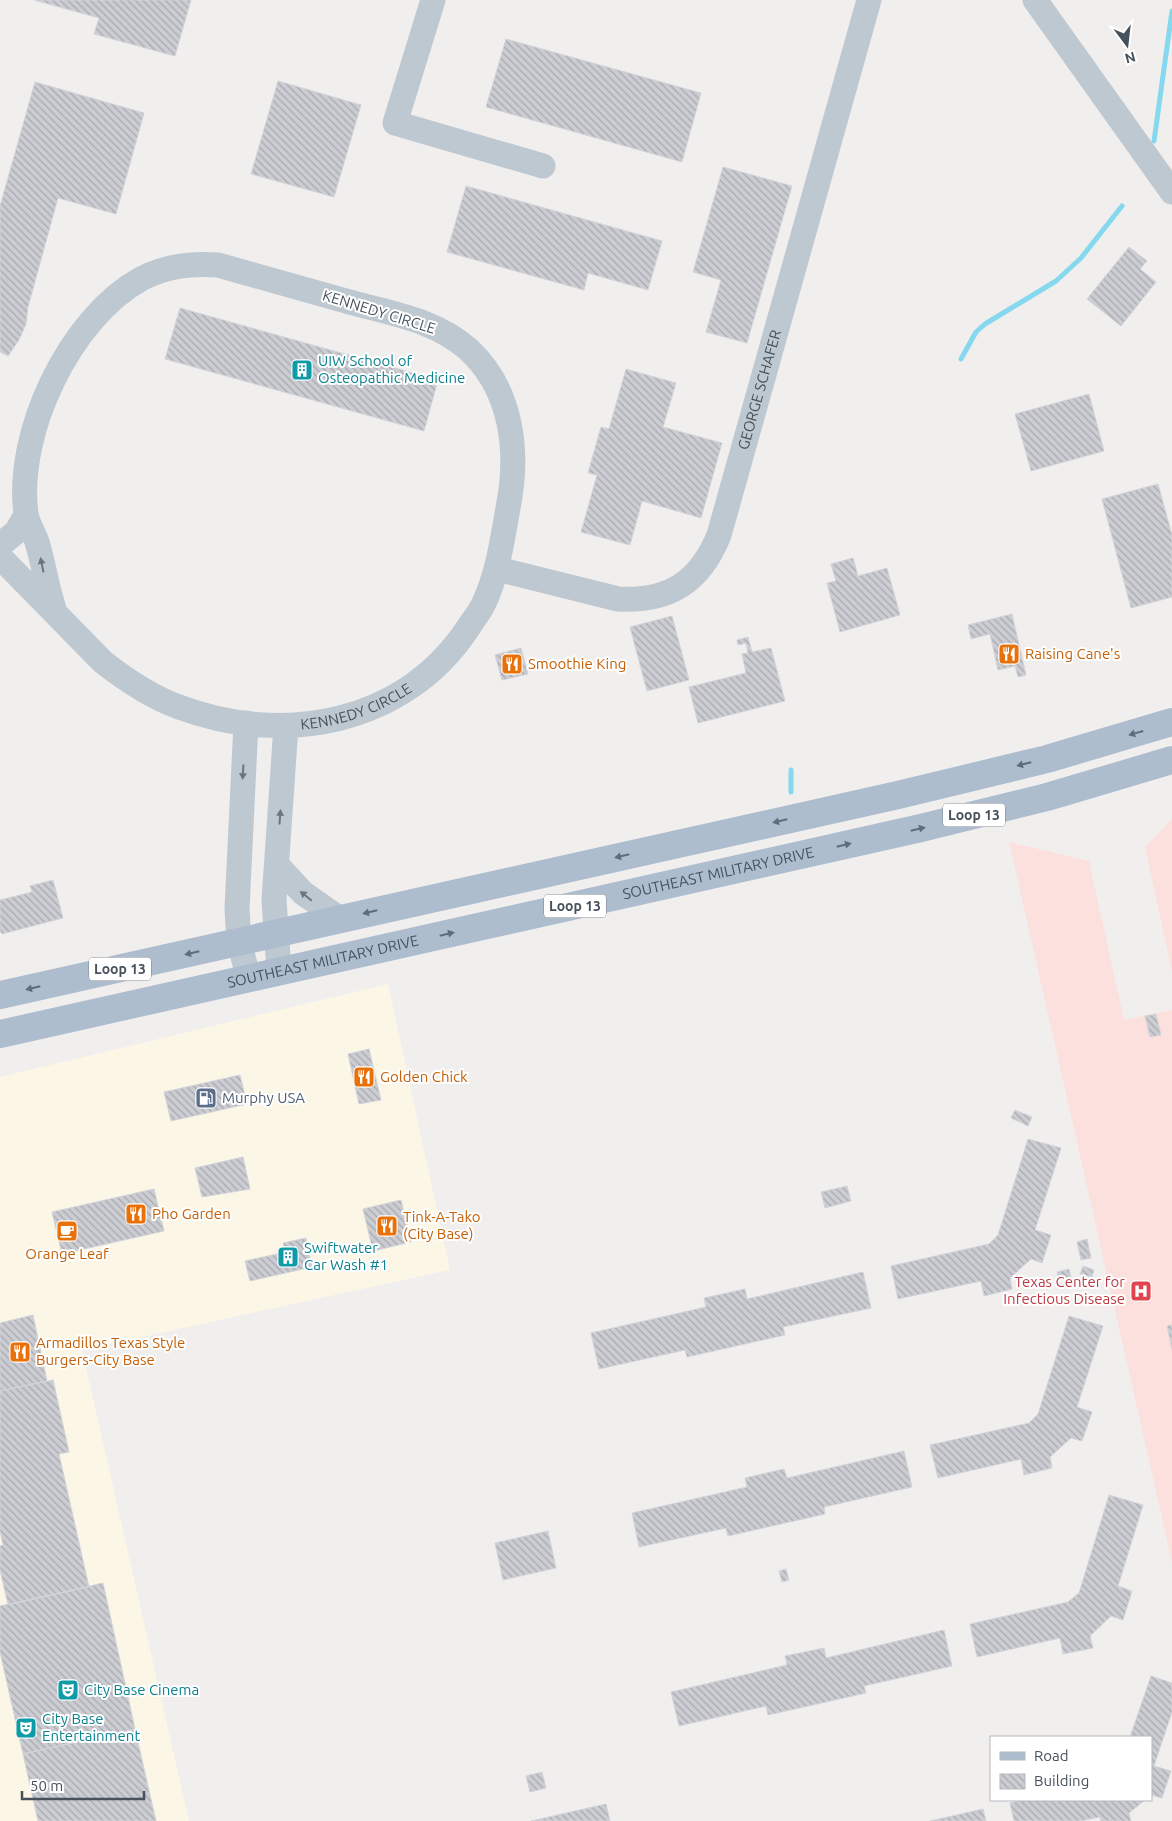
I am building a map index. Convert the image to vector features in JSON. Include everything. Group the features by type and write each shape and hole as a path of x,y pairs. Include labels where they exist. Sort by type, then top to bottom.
{"main road":[{"name":"Loop 13","path":"0,995 898,795 1104,743 1172,722"},
{"path":"1104,743 1114,777"},
{"name":"SOUTHEAST MILITARY DRIVE","path":"0,1034 921,828 1047,797 1172,760"}],"street":[{"path":"433,0 395,123 543,166"},
{"name":"GEORGE SCHAFER","path":"497,569 618,599 636,600 655,598 672,591 688,581 702,568 719,534 869,0"},
{"path":"1035,0 1172,192"},
{"name":"KENNEDY CIRCLE","path":"0,557 103,662 122,677 160,700 208,716 246,723 286,726 308,725 351,716 388,702 432,671 458,644 483,605 497,569 513,486 512,435 503,401 492,378 476,358 447,334 431,324 218,265 194,264 163,269 141,279 100,309 81,332 67,354 33,431 26,477 26,515 37,544 46,586 55,612"},
{"path":"0,545 16,532 26,515"},
{"path":"246,723 238,909 240,942 249,979"},
{"name":"KENNEDY CIRCLE","path":"279,971 274,900 286,726"},
{"path":"277,865 299,890 340,919"}],"shaded area":[{"path":"1172,819 1172,971 1145,847"},
{"name":"Texas Center for Infectious Disease","path":"1009,842 1089,861 1124,1020 1172,1010 1172,1562"},
{"path":"388,984 450,1270 82,1350 189,1821 0,1821 0,1077"}],"building":[{"path":"34,0 191,0 175,56 94,34 99,18"},
{"path":"506,39 701,93 682,162 486,107"},
{"path":"278,81 361,105 334,197 251,174"},
{"path":"35,82 144,113 116,214 58,198 28,307 26,324 19,340 8,356 0,352 0,206"},
{"path":"723,167 792,186 747,343 706,332 721,280 693,272"},
{"path":"466,186 662,241 648,290 588,273 584,290 447,252"},
{"path":"1129,247 1147,261 1140,269 1156,282 1121,326 1087,299"},
{"name":"UIW School of Osteopathic Medicine","path":"180,308 438,380 424,431 165,359"},
{"path":"626,369 676,383 663,427 722,443 701,518 642,501 630,545 581,532 597,475 588,473 601,427 609,429"},
{"path":"1089,394 1104,451 1031,471 1015,414"},
{"path":"1158,484 1172,535 1172,597 1131,608 1102,499"},
{"path":"853,558 858,576 887,568 900,615 840,632 827,583 836,581 831,564"},
{"path":"1012,614 1026,675 1018,677 1015,666 998,670 990,634 971,639 968,625"},
{"path":"672,616 689,680 647,691 630,627"},
{"path":"748,637 752,652 771,648 785,701 698,723 689,687 746,673 742,654 748,653 746,643 738,645 737,640"},
{"name":"Smoothie King","path":"521,648 528,674 502,680 495,655"},
{"path":"53,880 63,918 2,934 0,931 0,900 32,892 30,886"},
{"path":"1156,1014 1161,1035 1150,1037 1145,1016"},
{"name":"Golden Chick","path":"369,1049 381,1100 359,1104 348,1054"},
{"name":"Murphy USA","path":"240,1075 247,1104 171,1121 164,1092"},
{"path":"1015,1110 1032,1117 1028,1126 1011,1118"},
{"path":"1028,1139 1061,1148 1035,1230 1051,1235 1042,1263 1031,1259 1010,1278 1012,1289 984,1296 981,1281 898,1299 891,1266 989,1244 998,1235"},
{"path":"243,1157 250,1189 202,1197 195,1168"},
{"path":"847,1186 851,1201 825,1208 821,1192"},
{"path":"154,1189 164,1231 62,1254 52,1212"},
{"name":"Tink-A-Tako (City Base)","path":"401,1200 411,1242 373,1251 363,1209"},
{"name":"Swiftwater Car Wash #1","path":"306,1238 312,1267 250,1281 245,1261 286,1252 283,1243"},
{"path":"1087,1239 1091,1258 1081,1260 1077,1242"},
{"path":"1083,1266 1094,1270 1092,1277 1080,1274"},
{"path":"1069,1269 1071,1277 1059,1279 1057,1272"},
{"path":"863,1272 871,1308 783,1327 785,1335 687,1357 685,1350 599,1369 591,1333 706,1307 704,1298 745,1289 747,1299"},
{"name":"Armadillos Texas Style Burgers-City Base","path":"33,1315 47,1381 0,1391 0,1323"},
{"path":"1069,1316 1103,1326 1077,1407 1092,1412 1082,1441 1071,1438 1050,1457 1052,1468 1024,1475 1021,1459 938,1478 930,1445 1029,1423 1038,1414"},
{"path":"1172,1325 1172,1349 1167,1326"},
{"path":"53,1380 69,1452 59,1454 89,1587 8,1605 0,1570 0,1546 3,1545 0,1531 0,1391"},
{"path":"904,1451 912,1487 824,1507 825,1514 728,1536 726,1528 639,1547 632,1513 747,1487 745,1478 784,1469 787,1478"},
{"path":"1109,1495 1143,1505 1118,1586 1132,1591 1123,1620 1111,1616 1090,1636 1093,1648 1063,1654 1060,1638 977,1657 970,1624 1068,1602 1079,1593"},
{"path":"548,1531 556,1568 503,1580 495,1543"},
{"path":"786,1569 789,1580 782,1582 779,1571"},
{"name":"City Base Cinema","path":"103,1583 135,1729 23,1754 0,1652 0,1606"},
{"path":"944,1630 952,1666 864,1686 866,1693 768,1715 766,1706 679,1726 671,1692 787,1665 785,1656 824,1648 826,1658"},
{"path":"1151,1676 1172,1683 1172,1712 1154,1766 1171,1771 1162,1798 1152,1795 1152,1736 1130,1736"},
{"path":"135,1729 156,1821 38,1821 23,1754"},
{"path":"542,1772 546,1788 530,1792 526,1776"},
{"path":"1019,1801 1144,1801 1129,1813 1131,1821 1101,1821 1100,1817 1080,1821 1014,1821 1010,1803"},
{"path":"606,1804 610,1821 531,1821"},
{"path":"983,1809 986,1821 930,1821"}],"waterway":[{"path":"1154,141 1172,11"},
{"path":"961,359 976,332 985,324 1056,281 1081,258 1122,206"},
{"path":"791,770 791,792"}],"place":[{"name":"UIW School of Osteopathic Medicine","path":"302,370"},
{"name":"Raising Cane's","path":"1009,654"},
{"name":"Smoothie King","path":"512,664"},
{"name":"Golden Chick","path":"364,1077"},
{"name":"Murphy USA","path":"206,1098"},
{"name":"Pho Garden","path":"136,1214"},
{"name":"Tink-A-Tako (City Base)","path":"387,1226"},
{"name":"Orange Leaf","path":"67,1231"},
{"name":"Swiftwater Car Wash #1","path":"288,1257"},
{"name":"Texas Center for Infectious Disease","path":"1141,1291"},
{"name":"Armadillos Texas Style Burgers-City Base","path":"20,1352"},
{"name":"City Base Cinema","path":"68,1690"},
{"name":"City Base Entertainment","path":"26,1728"}]}
